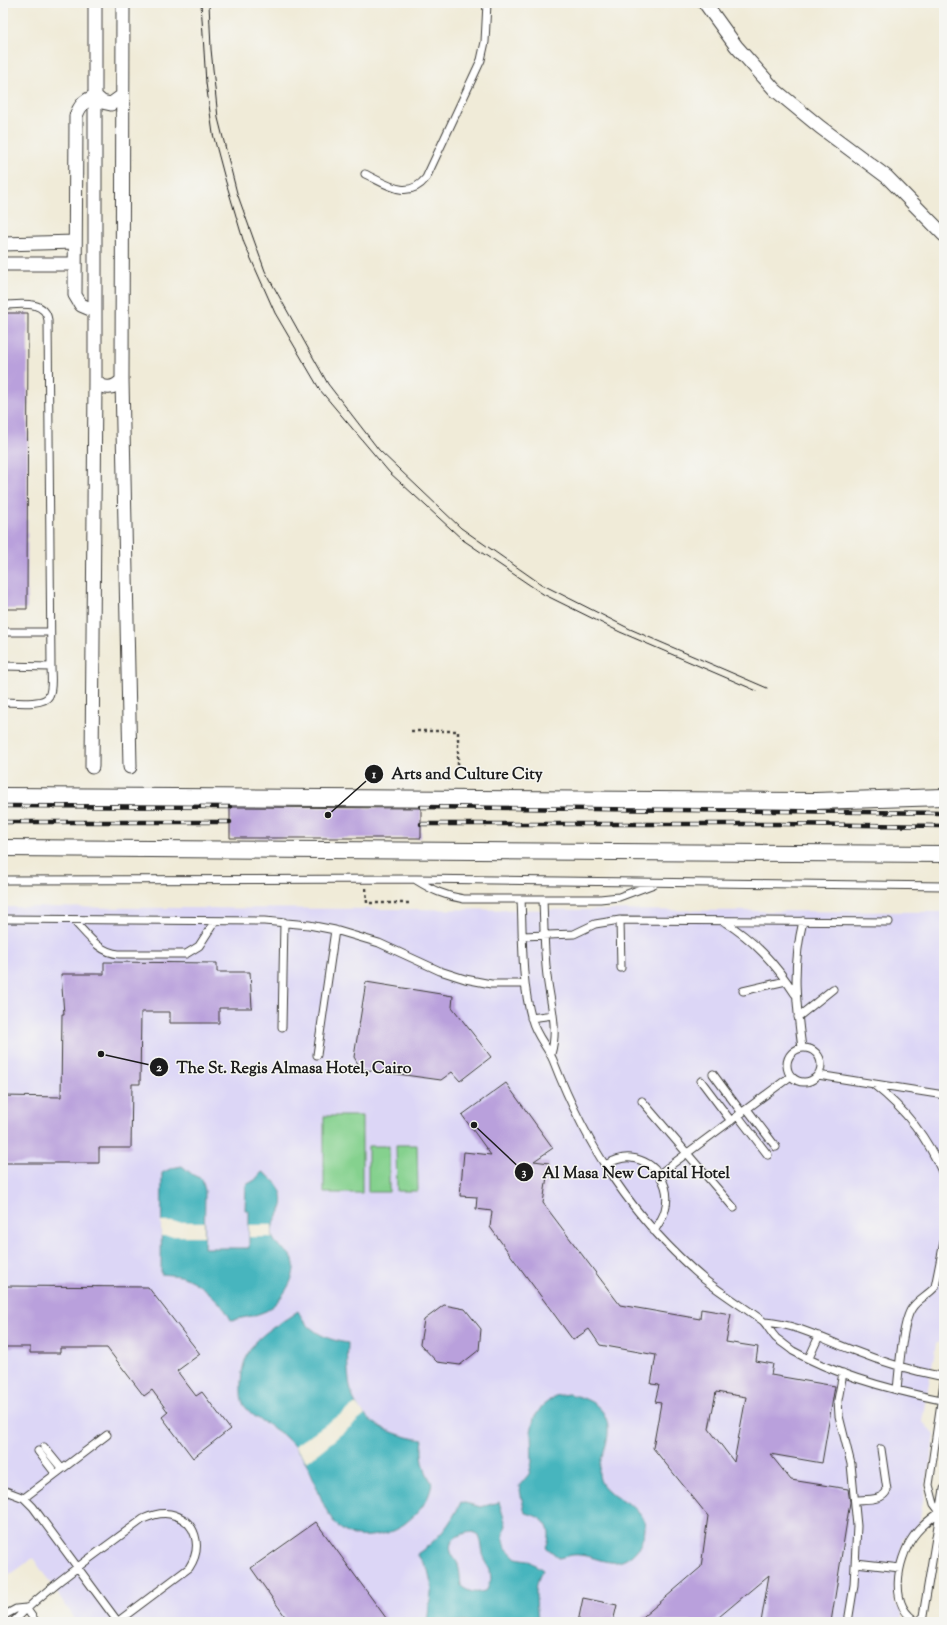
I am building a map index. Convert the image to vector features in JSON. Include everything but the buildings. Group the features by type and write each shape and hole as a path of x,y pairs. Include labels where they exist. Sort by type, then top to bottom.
{"street":[{"path":"92,767 95,381 95,3"},
{"path":"123,3 122,380 130,767"},
{"path":"705,3 736,46 775,90 820,127 887,177 944,235"},
{"path":"95,96 102,102 111,104 122,96"},
{"path":"95,96 83,103 76,116 75,242 75,296 77,301 95,311"},
{"path":"3,244 75,242"},
{"path":"3,264 75,264"},
{"path":"95,381 104,387 109,388 119,384 122,380"},
{"path":"3,796 815,801 944,797"},
{"path":"3,848 944,854"}],"lane":[{"path":"365,174 400,190 415,188 426,178 481,60 485,42 487,3"},
{"path":"3,305 39,306 48,316 51,667 51,686 46,700 39,702 3,702"},
{"path":"3,632 50,632"},
{"path":"3,666 51,667"},
{"path":"3,880 416,880 944,886"},
{"path":"416,880 430,890 446,896 464,900 600,900 620,897 657,883"},
{"path":"521,900 525,984 535,1032 551,1054 575,1115 619,1188 654,1231 706,1280 765,1322 776,1338 792,1350 843,1373 897,1390 941,1400"},
{"path":"543,900 547,975 556,1028 555,1041 551,1054"},
{"path":"3,919 284,922 335,930 380,943 440,970 465,979 491,984 525,984"},
{"path":"73,920 100,948 109,953 119,954 186,954 199,946 214,921"},
{"path":"522,936 574,934 595,924 620,920 889,922"},
{"path":"620,920 621,968"},
{"path":"722,921 756,944 770,959 795,994"},
{"path":"802,1048 795,994 798,945 803,921"},
{"path":"282,1027 284,922"},
{"path":"317,1055 335,930"},
{"path":"743,991 786,981"},
{"path":"798,1017 833,989"},
{"path":"531,1018 553,1015"},
{"path":"818,1075 821,1065 820,1059 813,1051 802,1048 792,1053 789,1057 787,1068 791,1076 797,1081 808,1081 818,1075 944,1095"},
{"path":"713,1074 742,1112 768,1155"},
{"path":"659,1174 791,1076"},
{"path":"702,1081 731,1120"},
{"path":"873,1084 908,1116 931,1149 944,1176"},
{"path":"642,1101 734,1208"},
{"path":"742,1112 776,1147"},
{"path":"605,1165 619,1158 631,1158 642,1161 651,1166 659,1174 664,1182 667,1200 662,1218 654,1231"},
{"path":"897,1390 907,1317 917,1301 935,1287 944,1242"},
{"path":"765,1322 784,1324 802,1329 852,1350 900,1367 944,1377"},
{"path":"809,1358 819,1336"},
{"path":"843,1373 838,1400 839,1416 851,1464 856,1500 856,1563 848,1622"},
{"path":"940,1512 934,1504 929,1485 944,1382"},
{"path":"24,1498 107,1434"},
{"path":"44,1447 59,1471"},
{"path":"856,1500 880,1498 886,1494 887,1490 881,1449"},
{"path":"38,1451 59,1471"},
{"path":"922,1622 944,1489"},
{"path":"3,1490 24,1498 33,1507 77,1568 117,1622 189,1568 195,1559 197,1541 191,1528 181,1518 169,1514 156,1514 143,1519 77,1568 26,1608 13,1622"},
{"path":"918,1622 912,1619 905,1611 901,1601 899,1584 900,1568 905,1552 913,1537 925,1523 940,1512"},
{"path":"856,1563 900,1568"},
{"path":"3,1616 16,1609 26,1608"},
{"path":"26,1608 36,1622"}],"path":[{"path":"411,731 458,731 458,766"},
{"path":"366,880 366,903 411,903"}],"shaded area":[{"path":"3,907 944,912 944,1338 936,1344 922,1421 935,1435 918,1529 903,1538 893,1600 903,1614 902,1622 77,1622 33,1558 3,1580"}],"green space":[{"path":"324,1116 362,1116 362,1193 324,1193"},
{"path":"396,1145 417,1145 418,1191 397,1191"},
{"path":"368,1146 389,1146 389,1192 368,1192"}],"water":[{"path":"182,1166 193,1175 202,1179 205,1191 204,1248 249,1248 249,1210 245,1210 246,1185 255,1180 262,1172 271,1178 279,1187 282,1203 281,1209 273,1224 272,1234 275,1242 291,1256 294,1266 291,1281 287,1288 277,1302 266,1311 253,1316 231,1320 218,1301 193,1281 183,1277 161,1274 162,1173 172,1168"},
{"path":"298,1311 307,1324 318,1333 332,1340 348,1343 349,1382 353,1397 361,1412 385,1429 423,1440 422,1457 424,1467 432,1483 428,1497 420,1509 396,1530 385,1534 370,1536 354,1535 342,1530 325,1508 308,1466 301,1455 283,1435 250,1412 243,1403 241,1396 241,1382 243,1368 252,1346 267,1332"},
{"path":"568,1394 586,1399 600,1408 604,1414 608,1431 607,1441 599,1467 599,1477 606,1489 631,1505 643,1518 645,1526 639,1547 632,1555 619,1562 577,1555 559,1558 546,1547 549,1534 546,1524 537,1517 525,1513 519,1486 529,1474 532,1462 531,1432 534,1418 542,1406 555,1396"},
{"path":"461,1502 481,1507 499,1502 506,1525 503,1536 506,1548 516,1558 528,1560 543,1570 537,1582 536,1588 538,1622 427,1622 432,1587 428,1570 417,1554 443,1531","holes":["473,1532 479,1535 484,1560 490,1570 491,1579 487,1590 477,1592 467,1590 461,1586 459,1566 450,1547 453,1540 460,1535"]}],"pier":[{"path":"161,1222 204,1222 204,1236 161,1236"},
{"path":"249,1225 272,1225 272,1237 249,1237"},
{"path":"356,1404 365,1415 307,1462 294,1446"}],"tram line":[{"path":"201,3 206,83 213,134 244,243 275,313 320,390 389,472 463,540 543,594 620,632 757,691"},
{"path":"209,3 211,49 218,118 237,193 265,271 328,384 379,450 461,528 541,584 630,629 767,688"}],"railway":[{"path":"3,806 230,807"},
{"path":"421,807 944,813"},
{"path":"3,822 230,822"},
{"path":"421,824 779,824 944,826"}],"place":[{"name":"Arts and Culture City","path":"328,815"},
{"name":"The St. Regis Almasa Hotel, Cairo","path":"101,1054"},
{"name":"Al Masa New Capital Hotel","path":"474,1125"}]}
